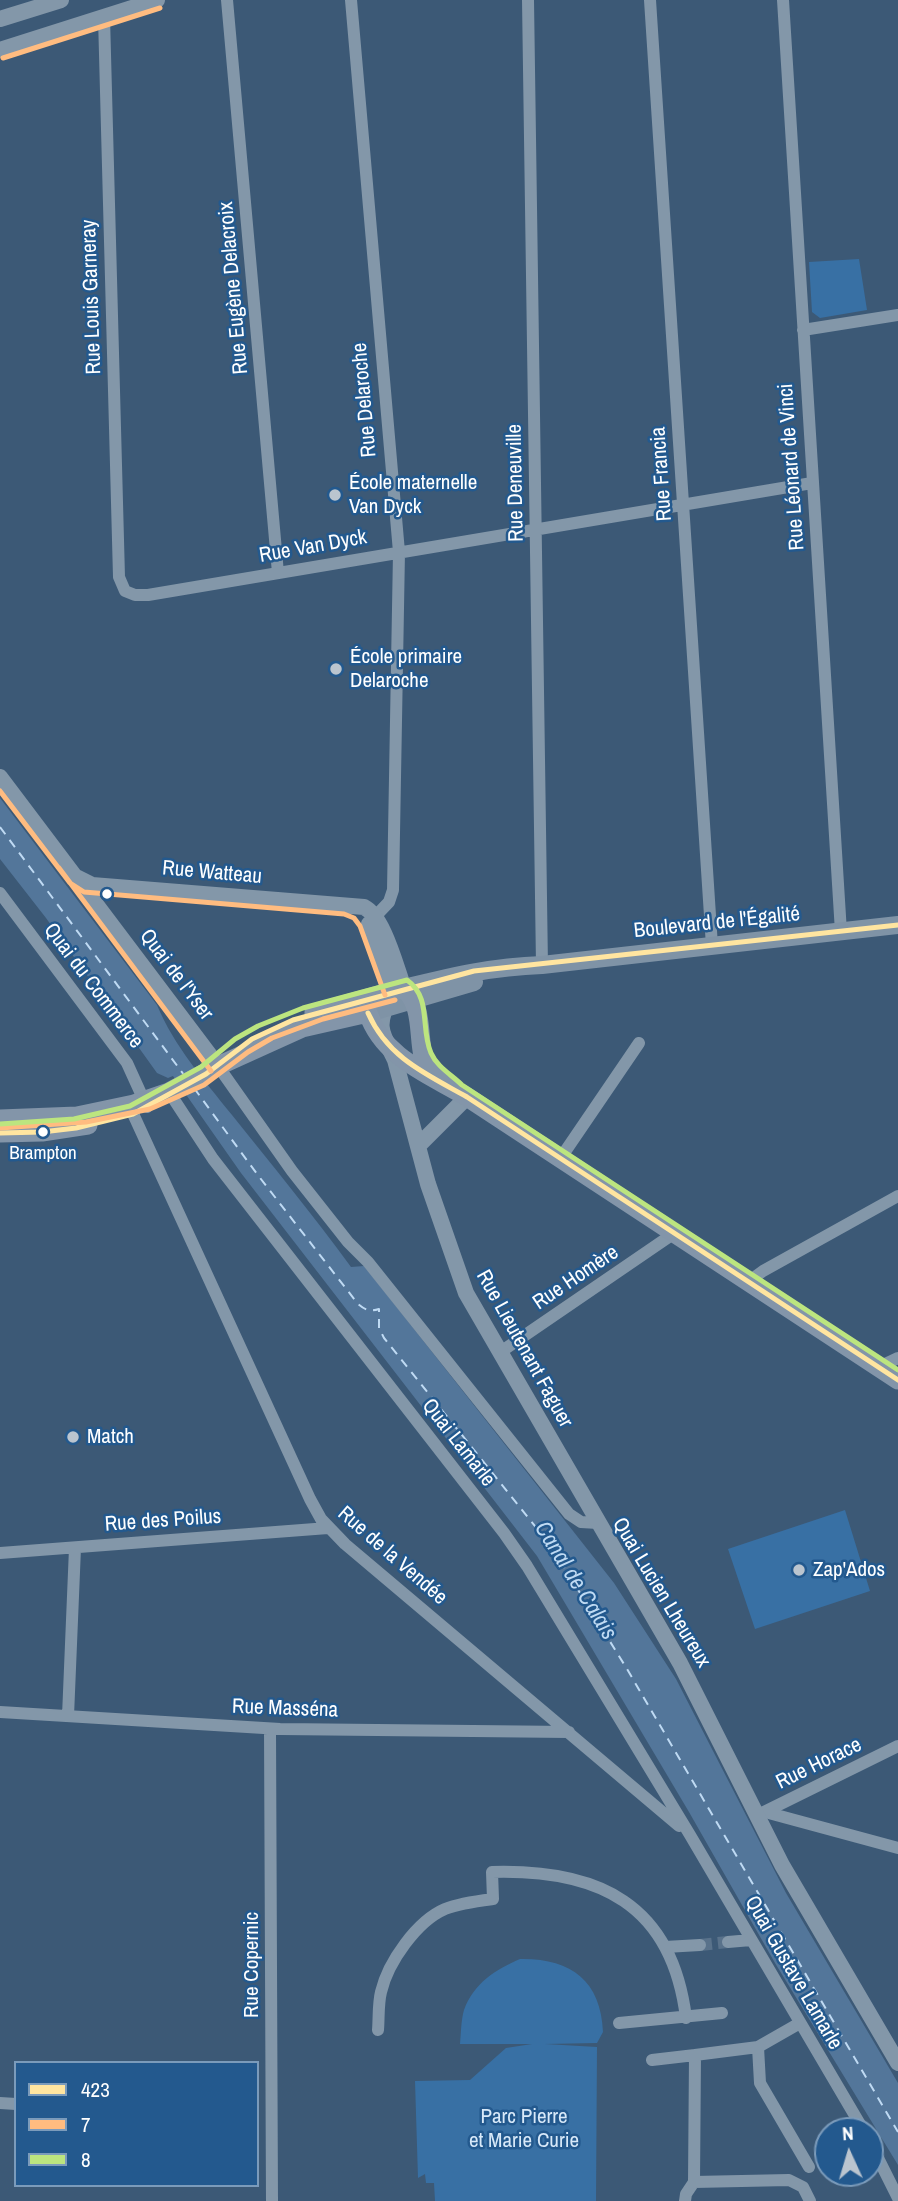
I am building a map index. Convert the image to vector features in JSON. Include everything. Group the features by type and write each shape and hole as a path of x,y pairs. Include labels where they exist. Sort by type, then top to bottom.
{"main road":[{"name":"Boulevard de l'Égalité","path":"218,1066 302,1028 395,1001 542,965 898,925"},
{"name":"Boulevard de l'Égalité","path":"218,1066 252,1039 293,1020 395,1001"},
{"path":"462,1094 430,1068 395,1001 374,1029 386,1045 405,1062 462,1094 898,1380"},
{"path":"0,1133 76,1128 138,1107 218,1066"},
{"path":"0,1119 77,1116 138,1107"}],"street":[{"path":"0,19 61,0"},
{"path":"0,50 157,0"},
{"name":"Rue Eugène Delacroix","path":"227,0 278,573"},
{"name":"Rue Delaroche","path":"351,0 399,552 393,890 389,902 372,920"},
{"name":"Rue Deneuville","path":"528,0 542,965"},
{"name":"Rue Francia","path":"650,0 712,946"},
{"name":"Rue Léonard de Vinci","path":"783,0 841,932"},
{"name":"Rue Louis Garneray","path":"104,17 119,577"},
{"path":"803,330 898,315"},
{"name":"Rue Van Dyck","path":"119,577 125,591 142,596 812,483"},
{"name":"Quai de l'Yser","path":"0,777 218,1066"},
{"name":"Rue Watteau","path":"76,877 92,885 346,905 361,911 372,920"},
{"name":"Quai du Commerce","path":"0,893 127,1063 138,1107"},
{"path":"372,920 395,1001"},
{"path":"560,1159 639,1043"},
{"name":"Rue Lieutenant Faguer","path":"386,1045 395,1060 418,1146 459,1277 499,1353 598,1523"},
{"name":"Quai Lucien Lheureux","path":"218,1066 292,1171 569,1514 580,1522 598,1523 701,1701 761,1814 798,1893 898,2063"},
{"name":"Quai Lamarle","path":"169,1093 213,1159 510,1542 690,1835"},
{"path":"418,1146 462,1094"},
{"name":"Rue de la Vendée","path":"138,1107 289,1455 317,1513 328,1528 690,1835"},
{"path":"748,1282 898,1196"},
{"name":"Rue Homère","path":"499,1353 673,1234"},
{"path":"879,1367 898,1358"},
{"name":"Rue des Poilus","path":"0,1553 328,1528"},
{"path":"68,1716 75,1548"},
{"name":"Rue Masséna","path":"0,1712 270,1729 569,1732"},
{"name":"Rue Copernic","path":"270,1729 272,2201"},
{"name":"Rue Horace","path":"761,1814 898,1746"},
{"path":"761,1814 898,1848"},
{"name":"Quai Gustave Lamarle","path":"690,1835 856,2117"},
{"path":"379,2030 381,1992 388,1972 406,1942 424,1922 445,1909 493,1899 492,1872 555,1874 601,1888 619,1898 639,1914 665,1947 679,1977 686,2018"},
{"path":"728,1942 751,1940"},
{"path":"665,1947 700,1945"},
{"path":"620,2023 722,2013"},
{"path":"652,2060 758,2047 800,2023"},
{"path":"758,2047 760,2083 809,2167"},
{"path":"685,2201 694,2182 695,2055"},
{"path":"259,2106 272,2106"},
{"path":"884,2170 898,2199"},
{"path":"694,2182 789,2180 803,2187 810,2201"}],"green space":[{"path":"859,259 867,310 820,318 812,312 809,262"},
{"name":"Zap'Ados","path":"845,1510 870,1591 755,1629 728,1549"},
{"name":"Parc Pierre et Marie Curie","path":"520,1959 554,1963 580,1976 589,1986 601,2014 603,2032 597,2043 545,2044 597,2047 596,2201 435,2201 434,2183 426,2183 425,2174 418,2178 415,2081 470,2080 506,2048 532,2044 460,2044 464,2010 473,1992 494,1973"}],"water":[{"name":"Canal de Calais","path":"0,798 157,1005 172,1035 200,1076 351,1267 364,1266 614,1583 676,1679 786,1893 898,2083 898,2165 884,2142 884,2117 869,2117 775,1963 537,1556 241,1173 173,1076 168,1078 157,1073 46,918 0,859"}],"ferry route":[{"path":"0,827 184,1075"},
{"path":"194,1088 358,1304 368,1310 379,1309 379,1328 384,1338 551,1546 627,1669 898,2132"}],"tunnel":[{"path":"700,1945 728,1942"}],"transit line":[{"name":"7","path":"3,58 160,8"},
{"name":"7","path":"0,791 70,883 84,892 344,914 354,918 360,926 385,995"},
{"name":"7","path":"59,868 211,1071"},
{"name":"423","path":"0,1133 76,1128 133,1114 206,1074 252,1039 293,1020 474,971 898,925"},
{"name":"8","path":"0,1124 74,1119 130,1106 201,1067 235,1039 258,1026 303,1008 407,980 415,987 423,1004 431,1053 441,1067 462,1085 898,1370"},
{"name":"7","path":"0,1128 86,1122 150,1109 204,1085 248,1052 272,1038 323,1019 395,1000"},
{"name":"423","path":"368,1013 386,1042 410,1063 467,1097 898,1380"}],"place":[{"name":"École maternelle Van Dyck","path":"335,495"},
{"name":"École primaire Delaroche","path":"336,669"},
{"name":"Brampton","path":"43,1132"},
{"name":"Match","path":"73,1437"},
{"name":"Zap'Ados","path":"799,1570"}]}
